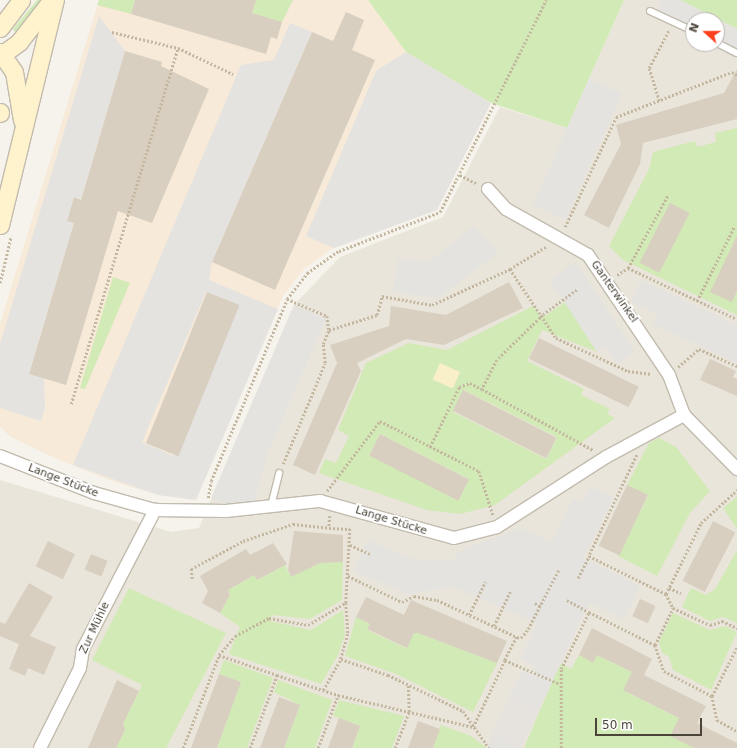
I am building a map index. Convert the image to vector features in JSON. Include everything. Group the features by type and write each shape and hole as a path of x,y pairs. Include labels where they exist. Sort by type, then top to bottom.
{"street":[{"path":"0,28 21,0"},
{"path":"23,128 14,72 1,54 18,42 52,0"},
{"path":"0,225 55,0"},
{"name":"Ganterwinkel","path":"488,189 506,209 588,255 608,281 669,375 684,415"},
{"path":"684,415 737,469"},
{"name":"Lange Stücke","path":"0,456 94,493 155,510 206,512 320,501 454,538 475,536 497,527 606,457 646,437 684,415"},
{"name":"Zur Mühle","path":"40,748 80,668 83,649 155,510"}],"lane":[{"path":"650,11 685,28"},
{"path":"725,47 737,53"},
{"path":"271,506 279,472"}],"path":[{"path":"206,512 210,481 287,299 308,273 339,251 440,212 546,0"},
{"path":"659,101 649,68 673,22"},
{"path":"112,32 178,48 233,74"},
{"path":"71,404 178,48"},
{"path":"329,330 377,315 382,296 432,305 510,268 560,238 616,117 732,72 737,75"},
{"path":"460,174 488,189"},
{"path":"608,281 628,268 668,195"},
{"path":"697,301 734,227"},
{"path":"510,268 543,314 556,338 628,371 669,375 699,349 737,366"},
{"path":"628,268 737,319"},
{"path":"482,389 497,360 543,314 577,290"},
{"path":"279,472 324,363 323,344 329,330 327,316 287,299"},
{"path":"430,447 459,387 470,383 561,429 606,457"},
{"path":"320,501 380,421 479,472 497,527"},
{"path":"578,578 646,437"},
{"path":"666,594 701,523 737,490"},
{"path":"329,528 332,504"},
{"path":"192,579 190,569 243,541 292,524 350,529 346,603 348,634 341,660 323,690"},
{"path":"350,545 370,554"},
{"path":"589,556 666,594 673,608 710,625 722,621 737,628"},
{"path":"348,576 402,602 414,596 437,600 517,637 526,634 559,569"},
{"path":"469,615 485,582"},
{"path":"669,588 681,593"},
{"path":"494,626 510,592"},
{"path":"567,600 655,645 664,671 712,696"},
{"path":"183,748 219,655 235,636 269,618 308,625 346,603"},
{"path":"535,603 540,606"},
{"path":"655,645 673,608"},
{"path":"561,748 561,669 589,612"},
{"path":"473,727 517,637"},
{"path":"737,647 712,696 717,720 737,731"},
{"path":"219,655 338,695 473,727"},
{"path":"341,660 408,684 463,711 489,748"},
{"path":"505,660 560,684"},
{"path":"250,748 277,675"},
{"path":"395,748 409,712 408,684"},
{"path":"318,748 338,695"}],"shaded area":[{"path":"99,0 368,0 406,52 491,103 436,210 336,246 304,269 283,296 196,500 158,495 112,481 57,459 11,437 0,427 0,324"},
{"path":"624,0 680,0 704,12 685,12 685,52 725,52 725,23 737,29 737,748 0,748 0,480 171,532 199,528 294,305 340,257 443,217 500,107 567,128"},
{"path":"661,0 680,0 704,12 685,12 685,33 654,17"},
{"path":"99,16 125,51 81,199 74,197 67,221 74,223 29,373 44,378 45,408 41,421 0,408 0,344"},
{"path":"290,23 312,32 212,262 209,280 278,309 196,500 158,495 73,465 241,65 274,60","holes":["206,292 238,305 174,456 142,442"]},
{"path":"725,23 737,29 737,59 723,52 725,52"},
{"path":"406,52 491,103 437,210 334,248 306,236 376,71"},
{"path":"589,79 622,94 566,220 533,205"},
{"path":"474,226 499,252 438,298 393,292 398,258 430,261"},
{"path":"576,262 635,352 617,364 606,347 597,352 550,280"},
{"path":"641,280 737,325 737,363 653,324 657,314 631,302"},
{"path":"294,305 326,319 266,457 254,504 229,507 211,498"},
{"path":"590,487 614,497 583,558 640,586 624,619 589,603 539,710 509,696 523,670 531,674 535,667 520,659 537,623 453,587 407,594 354,571 367,540 419,561 452,560 462,550 520,528 552,542 573,499 581,502"},
{"path":"509,696 539,710 521,748 491,735"},
{"path":"492,736 523,748 487,748"}],"green space":[{"path":"37,0 41,0 15,32 13,29"},
{"path":"99,0 135,0 131,14 97,5"},
{"path":"256,0 293,0 282,22 252,13"},
{"path":"368,0 624,0 567,128 491,103 406,52"},
{"path":"680,0 737,0 737,29 725,23 725,12 704,12"},
{"path":"737,128 737,315 623,260 609,246 649,169 653,152 695,141 697,147 716,142 715,133"},
{"path":"113,277 130,283 85,389 80,388"},
{"path":"565,302 597,352 542,330 527,361 584,389 581,395 610,409 607,414 615,418 495,505 460,514 427,510 319,473 325,459 336,463 349,436 338,430 366,363 409,343 447,350 533,306 542,318","holes":["464,390 557,437 546,459 453,412","380,434 469,479 459,500 369,455"]},
{"path":"659,438 676,447 710,491 690,513 657,576 618,556 648,496 627,485 649,443"},
{"path":"737,497 737,529 723,508"},
{"path":"737,550 737,623 723,617 710,621 682,607 691,588 706,595 715,589"},
{"path":"343,562 342,600 310,619 272,615 270,621 311,630 343,610 345,634 338,655 321,684 229,654 240,627 220,613 230,595 228,590 254,575 258,580 285,565 291,577 309,563"},
{"path":"129,588 226,633 166,748 113,748 125,731 123,724 142,685 92,660"},
{"path":"673,613 710,630 725,626 737,632 711,690 673,670 669,657 662,653 659,642"},
{"path":"356,617 370,624 367,630 406,648 414,633 418,633 497,663 473,712 396,674 345,656"},
{"path":"579,655 593,662 597,655 632,672 623,690 679,718 694,748 524,748 560,663 571,669"},
{"path":"224,660 273,678 247,748 217,748 241,682 219,674"},
{"path":"278,680 332,700 315,748 284,748 300,705 274,692"},
{"path":"339,700 404,716 392,748 352,748 360,726 333,716"},
{"path":"441,725 471,736 487,748 433,748"}],"sand":[{"path":"440,363 460,372 453,388 433,379"}],"building":[{"path":"135,0 256,0 252,13 282,22 277,39 271,37 266,54 131,14"},
{"path":"346,12 364,20 352,50 375,60 275,290 212,262 312,32 333,41"},
{"path":"125,51 162,62 161,66 209,89 152,223 118,211 66,385 29,374 74,223 67,221 74,197 81,200"},
{"path":"737,69 737,119 643,143 640,164 609,228 584,215 621,144 616,125 724,93"},
{"path":"670,203 690,213 659,273 640,263"},
{"path":"737,236 737,291 732,302 710,292"},
{"path":"509,282 523,308 444,345 406,339 357,363 361,371 315,475 293,465 337,363 330,345 389,326 391,306 446,315"},
{"path":"207,292 239,305 178,456 146,443"},
{"path":"539,338 639,387 629,407 529,359"},
{"path":"710,359 736,371 733,377 737,379 737,396 700,380"},
{"path":"463,390 557,438 546,458 453,410"},
{"path":"380,434 469,479 458,501 369,455"},
{"path":"627,485 648,495 620,555 599,546"},
{"path":"713,521 735,532 705,592 683,581"},
{"path":"294,531 343,535 343,562 320,563 291,577 288,570"},
{"path":"48,541 75,554 63,579 36,566"},
{"path":"273,543 287,564 257,580 254,575 228,590 230,595 220,613 202,603 208,591 200,576 246,549 250,555"},
{"path":"91,554 108,561 101,577 85,570"},
{"path":"29,583 53,597 30,636 56,647 44,675 28,668 25,676 9,669 19,644 0,636 0,622 5,624"},
{"path":"366,597 404,615 411,600 507,641 497,663 418,633 414,633 407,648 367,629 370,624 356,617"},
{"path":"640,599 656,606 648,623 632,616"},
{"path":"592,628 652,659 644,675 706,706 697,723 737,743 737,748 694,748 670,736 679,718 623,690 632,672 597,655 593,663 579,655"},
{"path":"219,674 241,682 217,748 191,748"},
{"path":"117,680 139,691 123,724 125,730 116,748 88,748"},
{"path":"279,697 300,705 284,748 260,748"},
{"path":"339,718 360,726 352,748 328,748"},
{"path":"418,721 440,729 433,748 408,748"}]}
